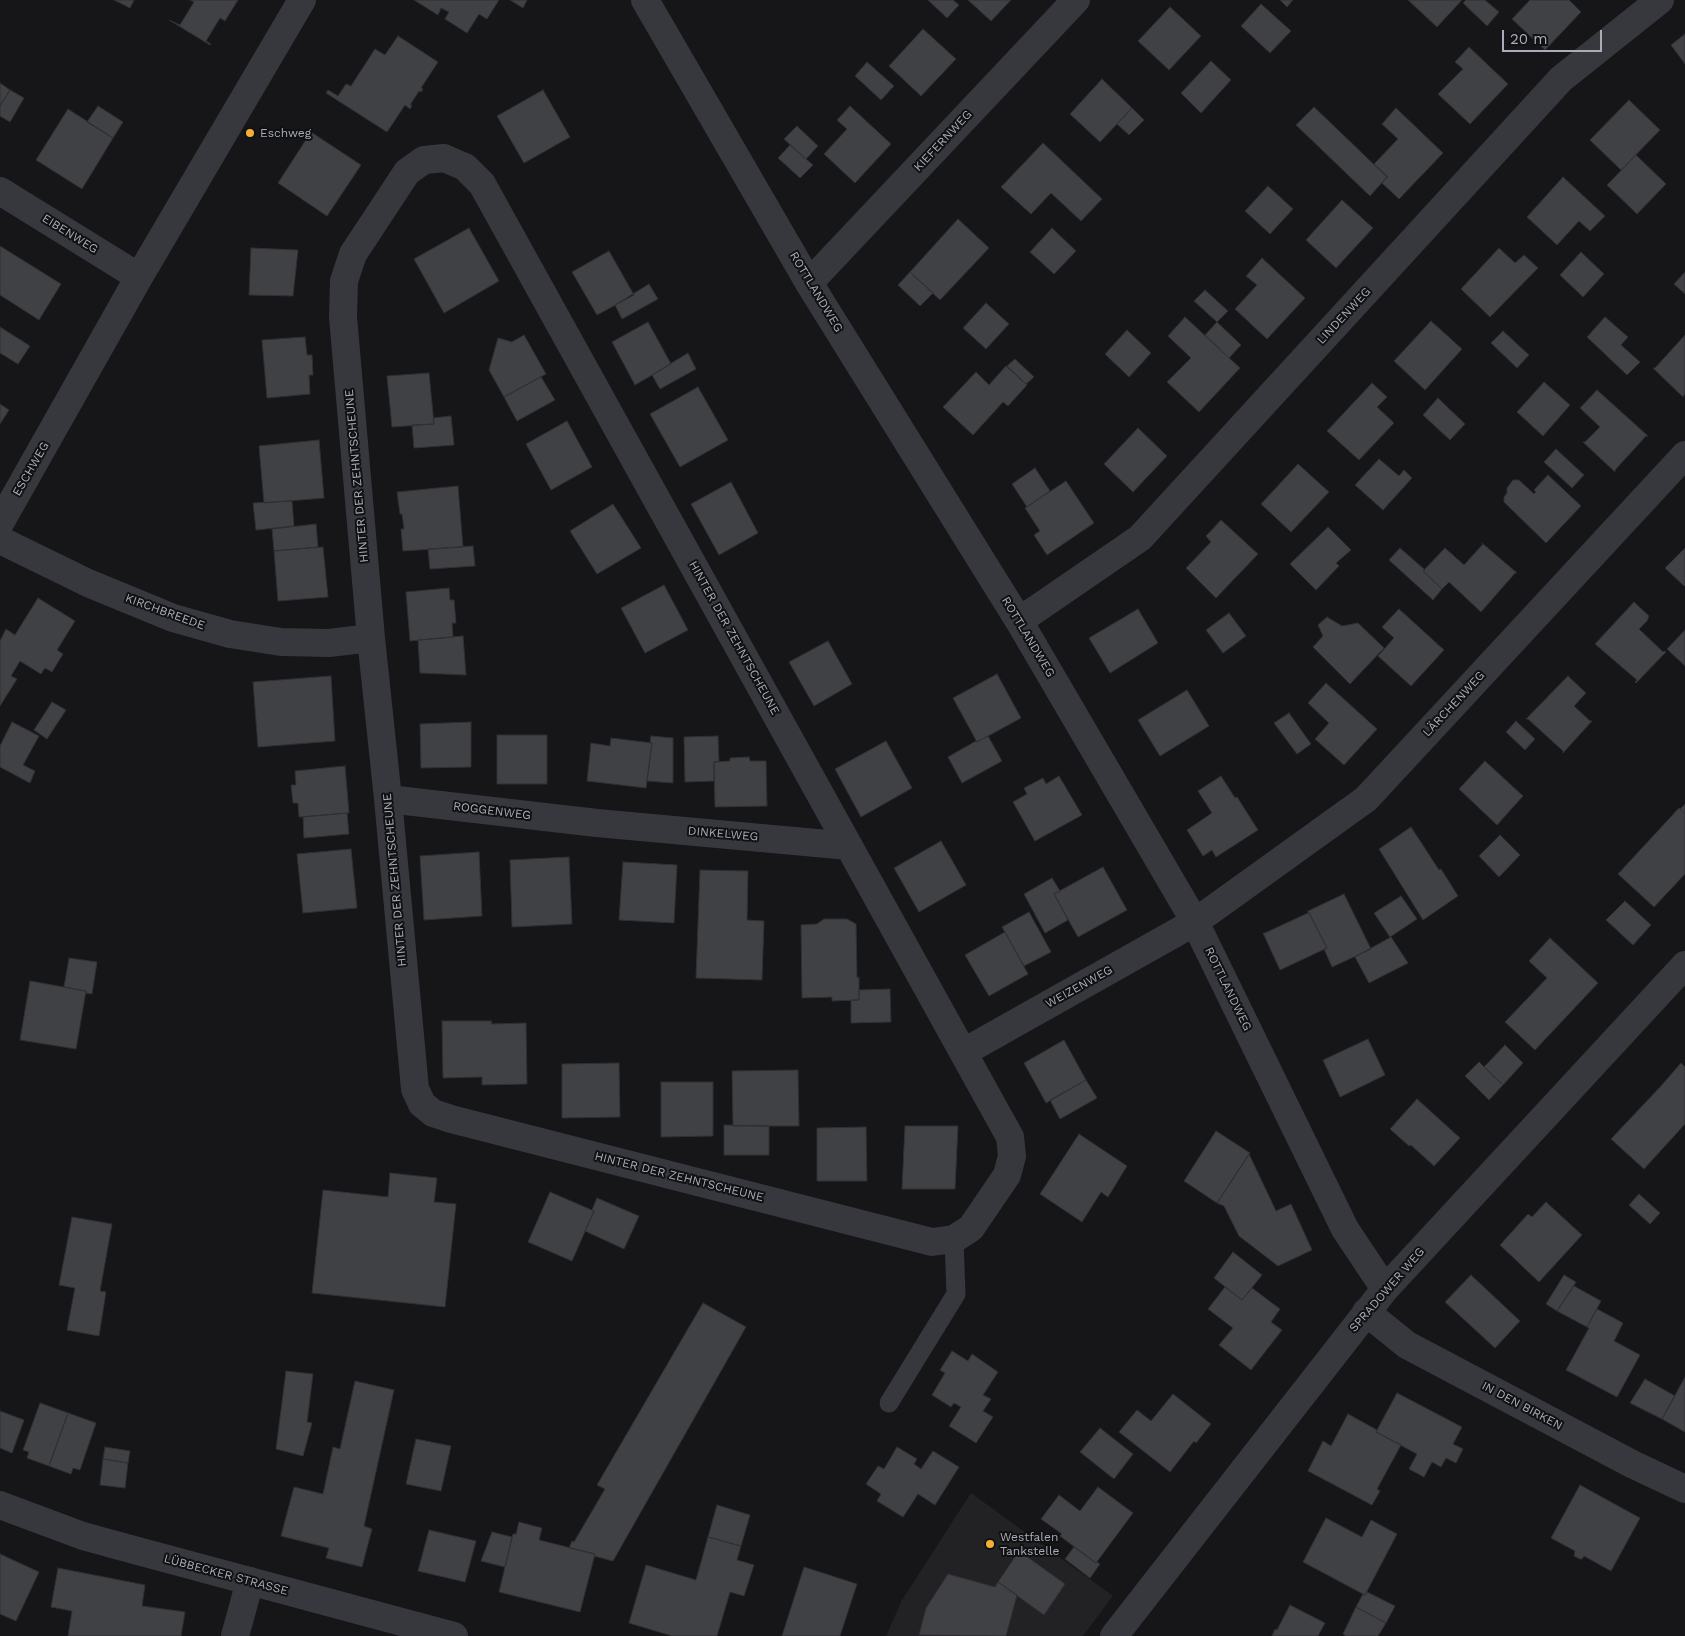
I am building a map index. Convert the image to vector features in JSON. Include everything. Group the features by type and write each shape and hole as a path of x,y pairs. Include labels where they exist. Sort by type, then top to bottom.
{"street":[{"name":"ESCHWEG","path":"0,523 139,277 302,0"},
{"name":"ROTTLANDWEG","path":"645,0 809,283 1019,621 1195,922 1345,1229 1385,1289"},
{"name":"KIEFERNWEG","path":"809,283 1076,0"},
{"name":"LINDENWEG","path":"1019,621 1140,538 1561,79 1660,0"},
{"name":"HINTER DER ZEHNTSCHEUNE","path":"444,158 465,167 482,184 1010,1136 1012,1156 1007,1175 971,1228 954,1239 932,1242 433,1113 422,1104 415,1089 371,638 343,317 344,281 353,254 407,172 424,160 444,158"},
{"name":"EIBENWEG","path":"0,190 139,277"},
{"name":"LÄRCHENWEG","path":"1195,922 1366,799 1685,454"},
{"name":"KIRCHBREEDE","path":"0,540 88,583 173,618 230,634 281,642 329,643 371,638"},
{"name":"ROGGENWEG","path":"388,799 597,823"},
{"name":"DINKELWEG","path":"597,823 849,846"},
{"name":"WEIZENWEG","path":"964,1052 1195,922"},
{"name":"SPRADOWER WEG","path":"1114,1636 1385,1289 1685,965"},
{"name":"IN DEN BIRKEN","path":"1366,1312 1407,1345 1632,1464 1685,1488"},
{"name":"LÜBBECKER STRASSE","path":"0,1505 83,1536 454,1636"},
{"path":"235,1636 250,1581"}],"lane":[{"path":"888,1403 956,1294 954,1239"}],"shaded area":[{"name":"Westfalen Tankstelle","path":"971,1493 1113,1596 1083,1636 886,1636 902,1600"}],"building":[{"path":"114,0 134,0 130,8"},
{"path":"190,0 238,0 225,21 220,18 206,41 210,45 169,20 180,25 194,2"},
{"path":"414,0 499,0 487,19 479,14 467,33 445,19 449,12 441,8 438,15"},
{"path":"510,0 527,0 523,8"},
{"path":"928,0 953,0 959,5 947,18"},
{"path":"968,0 1011,0 991,21"},
{"path":"1280,0 1293,0 1287,7"},
{"path":"1408,0 1462,0 1437,27"},
{"path":"1466,0 1485,0 1499,12 1487,26 1463,3"},
{"path":"1530,0 1569,0 1581,12 1545,50 1512,19"},
{"path":"1261,4 1291,31 1270,53 1241,26"},
{"path":"1170,7 1201,36 1169,70 1138,41"},
{"path":"923,29 956,59 921,96 889,66"},
{"path":"1685,34 1685,64 1671,45"},
{"path":"398,36 438,62 421,88 423,89 421,92 419,91 410,105 412,105 410,109 405,105 387,132 326,93 328,90 338,96 346,84 351,86 375,49 385,55"},
{"path":"1469,47 1508,84 1470,124 1438,94 1463,69 1455,62"},
{"path":"1211,61 1231,80 1201,113 1181,93"},
{"path":"867,62 894,86 881,100 855,76"},
{"path":"1102,79 1132,108 1100,142 1070,114"},
{"path":"0,83 10,90 0,106"},
{"path":"10,90 24,98 10,122 0,116 0,106"},
{"path":"543,90 570,137 524,163 497,116"},
{"path":"1629,100 1660,130 1621,170 1590,140"},
{"path":"98,106 123,122 113,138 87,122"},
{"path":"850,106 891,144 855,183 824,154 847,129 837,120"},
{"path":"1314,107 1387,177 1370,196 1296,125"},
{"path":"1132,108 1144,120 1129,135 1117,124"},
{"path":"1396,108 1443,153 1399,199 1382,183 1388,177 1374,164 1398,139 1382,124"},
{"path":"68,109 113,138 82,189 36,160"},
{"path":"797,126 818,146 806,159 784,139"},
{"path":"311,132 361,165 327,216 278,183"},
{"path":"1043,143 1102,199 1081,221 1051,193 1031,214 1001,187"},
{"path":"790,145 813,165 800,178 778,158"},
{"path":"1636,155 1666,184 1637,214 1607,185"},
{"path":"1563,177 1605,216 1590,231 1579,221 1557,245 1527,217"},
{"path":"1268,186 1293,209 1270,234 1245,211"},
{"path":"1342,200 1373,228 1336,268 1306,240"},
{"path":"958,219 989,248 940,300 910,272"},
{"path":"469,228 499,281 444,313 414,259"},
{"path":"1052,228 1076,251 1054,274 1030,252"},
{"path":"0,246 61,284 39,320 0,295"},
{"path":"251,248 298,250 293,296 249,295"},
{"path":"1499,248 1515,263 1524,255 1538,268 1490,317 1461,289"},
{"path":"609,251 634,295 597,315 572,272"},
{"path":"1581,252 1604,274 1583,297 1560,275"},
{"path":"1262,258 1305,298 1267,339 1235,309 1257,285 1246,276"},
{"path":"910,272 933,293 920,306 898,285"},
{"path":"1685,272 1685,294 1674,284"},
{"path":"649,284 658,299 622,319 615,305"},
{"path":"1205,290 1228,311 1217,322 1194,301"},
{"path":"986,303 1009,324 986,349 963,328"},
{"path":"1185,317 1240,368 1199,412 1167,382 1191,358 1168,336"},
{"path":"1605,317 1628,337 1621,345 1640,362 1627,375 1587,337"},
{"path":"1431,321 1462,349 1425,390 1394,361"},
{"path":"648,322 671,364 635,385 612,342"},
{"path":"1217,322 1241,345 1229,358 1205,335"},
{"path":"0,327 30,346 18,364 0,353"},
{"path":"1127,330 1151,353 1129,377 1105,354"},
{"path":"1503,331 1529,355 1517,368 1491,343"},
{"path":"524,335 546,374 504,397 489,370 498,338 512,342"},
{"path":"1685,335 1685,393 1683,397 1653,368"},
{"path":"305,337 307,355 312,355 313,375 309,375 310,394 267,398 262,340"},
{"path":"688,353 696,369 660,389 652,375"},
{"path":"1015,359 1034,377 1026,384 1007,366"},
{"path":"1006,366 1027,385 1008,406 1003,402 973,435 943,407 976,372 989,385"},
{"path":"429,373 434,424 392,427 387,376"},
{"path":"541,377 555,400 517,421 504,397"},
{"path":"1544,382 1570,405 1543,436 1517,412"},
{"path":"1372,383 1387,397 1377,407 1394,423 1359,460 1327,431"},
{"path":"698,387 728,440 680,467 650,414"},
{"path":"1597,390 1648,436 1615,472 1583,442 1600,427 1580,408"},
{"path":"1438,398 1465,424 1450,440 1423,415"},
{"path":"0,404 9,410 0,424"},
{"path":"451,416 454,445 414,448 412,425 434,424 433,418"},
{"path":"567,421 592,467 551,490 526,444"},
{"path":"1138,428 1167,456 1133,492 1104,464"},
{"path":"319,440 324,498 264,503 259,446"},
{"path":"1556,449 1584,475 1572,488 1544,462"},
{"path":"1379,459 1399,476 1404,470 1412,478 1383,510 1355,485"},
{"path":"1298,464 1329,492 1291,532 1261,504"},
{"path":"1035,468 1050,491 1027,507 1012,484"},
{"path":"1548,475 1581,506 1546,543 1504,502 1504,497 1507,493 1507,488 1513,480 1519,480 1534,494 1536,492 1534,490"},
{"path":"1066,481 1094,523 1047,555 1034,535 1040,531 1025,508"},
{"path":"731,482 758,533 719,555 691,504"},
{"path":"458,486 463,547 403,551 401,529 404,529 397,492"},
{"path":"292,501 294,526 256,530 253,503"},
{"path":"613,504 641,548 597,574 570,531"},
{"path":"1221,520 1258,554 1216,598 1186,568 1211,542 1206,536"},
{"path":"316,524 318,547 274,551 272,529"},
{"path":"1328,527 1351,550 1336,563 1339,566 1316,590 1290,564"},
{"path":"1482,543 1517,573 1481,612 1449,582 1442,589 1423,571 1445,548 1464,565"},
{"path":"473,546 475,566 430,569 428,549"},
{"path":"323,547 328,597 278,601 274,551"},
{"path":"1400,548 1425,570 1423,571 1442,589 1433,600 1389,560"},
{"path":"1685,548 1685,585 1684,586 1665,568"},
{"path":"664,585 688,630 645,653 621,608"},
{"path":"449,588 450,600 454,600 456,623 452,623 453,637 410,641 406,592"},
{"path":"38,598 75,621 57,650 63,654 52,672 45,668 41,674 20,661 11,676 17,679 0,706 0,641 6,629 15,635"},
{"path":"1634,602 1649,616 1639,629 1663,652 1666,652 1636,683 1637,680 1595,644"},
{"path":"1138,609 1158,643 1110,673 1089,638"},
{"path":"1399,609 1444,650 1411,686 1378,656 1394,638 1382,627"},
{"path":"1229,613 1246,636 1223,653 1206,630"},
{"path":"1327,617 1342,626 1358,623 1384,648 1350,684 1313,647 1323,636 1318,625"},
{"path":"1685,630 1685,666 1667,649"},
{"path":"463,636 466,675 420,673 418,640"},
{"path":"828,641 852,684 814,706 789,662"},
{"path":"997,674 1021,718 977,742 953,698"},
{"path":"331,676 335,741 258,747 253,682"},
{"path":"1568,676 1586,693 1574,706 1592,721 1563,753 1526,719"},
{"path":"1326,683 1377,729 1344,765 1315,739 1329,723 1308,703"},
{"path":"1187,690 1209,726 1160,756 1138,720"},
{"path":"52,702 66,710 47,739 34,730"},
{"path":"1289,713 1311,744 1297,754 1274,723"},
{"path":"1516,721 1535,739 1525,750 1506,732"},
{"path":"12,722 39,736 23,765 35,771 30,783 0,767 0,746"},
{"path":"471,722 471,767 421,768 420,724"},
{"path":"497,735 547,735 547,784 497,784"},
{"path":"651,736 673,738 673,783 647,781 652,743 650,743"},
{"path":"718,736 719,762 714,762 714,781 685,782 684,737"},
{"path":"988,736 1002,761 962,783 948,757"},
{"path":"611,738 652,743 646,788 587,781 591,743 610,746"},
{"path":"886,741 912,788 861,817 835,769"},
{"path":"749,757 750,761 766,761 767,806 715,807 714,762 730,761 730,758"},
{"path":"1485,761 1523,796 1497,825 1459,789"},
{"path":"345,766 349,813 299,817 298,803 293,803 291,785 296,785 295,771"},
{"path":"1059,776 1082,815 1035,841 1013,802 1027,794 1024,788 1043,778 1046,784"},
{"path":"1221,776 1258,830 1216,857 1212,850 1203,856 1187,830 1212,813 1198,791"},
{"path":"1685,804 1685,814 1680,809"},
{"path":"1679,808 1685,814 1685,874 1654,907 1618,874"},
{"path":"347,813 349,834 304,838 303,817"},
{"path":"1411,827 1458,896 1423,920 1379,849"},
{"path":"1500,835 1520,855 1499,877 1479,856"},
{"path":"941,841 966,885 919,912 894,868"},
{"path":"351,849 357,908 303,913 297,854"},
{"path":"479,852 482,916 424,920 420,856"},
{"path":"569,857 572,924 512,927 510,860"},
{"path":"623,862 677,865 674,923 619,920"},
{"path":"1103,867 1127,910 1078,937 1054,894"},
{"path":"700,870 748,871 747,920 764,921 762,980 696,978"},
{"path":"1052,878 1060,891 1054,894 1068,920 1045,933 1024,894"},
{"path":"1344,894 1371,949 1332,967 1324,949 1327,948 1308,911"},
{"path":"1401,896 1417,919 1390,937 1374,913"},
{"path":"1625,901 1651,925 1633,945 1606,920"},
{"path":"1308,911 1327,948 1280,970 1263,933 1308,913"},
{"path":"1029,912 1051,952 1024,966 1002,927"},
{"path":"824,919 847,919 856,924 859,1000 832,1001 832,997 802,998 801,925 817,924"},
{"path":"1005,932 1028,974 989,996 965,955"},
{"path":"1391,937 1408,963 1369,983 1355,957"},
{"path":"1550,938 1598,983 1535,1050 1505,1022 1547,978 1529,961"},
{"path":"69,958 97,962 92,994 64,987"},
{"path":"30,981 86,991 76,1049 20,1040"},
{"path":"890,989 891,1022 851,1023 851,1000 859,1000 859,990"},
{"path":"442,1021 492,1021 491,1024 526,1023 527,1084 482,1085 482,1077 443,1078"},
{"path":"1368,1039 1385,1075 1340,1097 1323,1060"},
{"path":"1064,1040 1086,1080 1046,1103 1024,1063"},
{"path":"1505,1045 1523,1063 1503,1085 1484,1067"},
{"path":"1479,1062 1503,1085 1489,1100 1465,1076"},
{"path":"619,1063 620,1117 562,1118 562,1064"},
{"path":"1681,1063 1685,1067 1685,1124 1644,1169 1611,1139"},
{"path":"798,1070 799,1126 733,1126 732,1071"},
{"path":"1086,1080 1097,1098 1060,1119 1050,1100"},
{"path":"661,1082 713,1082 713,1136 661,1137"},
{"path":"1417,1099 1460,1138 1434,1166 1390,1129"},
{"path":"724,1125 769,1126 769,1155 724,1155"},
{"path":"905,1126 958,1126 955,1189 902,1189"},
{"path":"866,1127 867,1181 817,1181 817,1128"},
{"path":"1216,1131 1250,1153 1217,1203 1184,1181"},
{"path":"1079,1134 1127,1166 1108,1197 1101,1192 1082,1222 1040,1194"},
{"path":"1249,1154 1276,1211 1291,1204 1312,1250 1278,1266 1239,1236 1224,1206 1217,1203"},
{"path":"390,1173 437,1178 434,1202 456,1204 445,1307 312,1293 323,1190 388,1197"},
{"path":"550,1192 594,1211 572,1261 528,1242"},
{"path":"1639,1194 1660,1213 1650,1224 1629,1205"},
{"path":"597,1198 639,1216 624,1249 585,1231 594,1211 592,1210"},
{"path":"1546,1202 1582,1235 1539,1282 1500,1245 1528,1214 1532,1217"},
{"path":"72,1217 112,1224 100,1291 106,1292 99,1336 67,1330 75,1288 59,1285"},
{"path":"1233,1252 1262,1275 1242,1300 1214,1278"},
{"path":"1471,1275 1520,1321 1495,1348 1445,1302"},
{"path":"1564,1275 1576,1282 1557,1311 1546,1304"},
{"path":"1574,1286 1601,1301 1587,1327 1557,1311"},
{"path":"1225,1287 1242,1300 1252,1288 1280,1309 1271,1322 1282,1330 1251,1370 1219,1345 1233,1328 1208,1309"},
{"path":"703,1303 746,1327 613,1561 594,1556 595,1554 569,1548 605,1489 597,1485"},
{"path":"1597,1309 1623,1323 1614,1341 1640,1355 1617,1397 1566,1370"},
{"path":"952,1351 968,1361 972,1354 998,1372 983,1395 991,1399 983,1411 993,1417 976,1443 949,1426 961,1407 954,1403 951,1407 932,1395 945,1373 940,1370"},
{"path":"286,1371 313,1374 307,1422 312,1423 303,1456 276,1449"},
{"path":"1685,1377 1685,1432 1662,1419"},
{"path":"1645,1379 1675,1396 1662,1419 1630,1403"},
{"path":"355,1381 394,1390 364,1526 372,1529 362,1567 326,1558 329,1548 281,1536 294,1487 323,1494 333,1447 340,1449"},
{"path":"1397,1393 1462,1427 1453,1444 1463,1449 1456,1463 1446,1458 1441,1467 1432,1462 1424,1477 1409,1469 1417,1454 1376,1432"},
{"path":"1173,1394 1211,1424 1196,1443 1194,1441 1170,1472 1119,1432 1137,1410 1151,1421"},
{"path":"40,1403 68,1413 49,1466 27,1458 29,1452 23,1450"},
{"path":"0,1411 24,1420 12,1453 0,1448"},
{"path":"68,1413 96,1423 80,1470 73,1468 71,1474 49,1466"},
{"path":"1348,1414 1401,1445 1377,1489 1380,1491 1372,1505 1308,1471 1323,1441 1331,1446"},
{"path":"1100,1428 1133,1454 1114,1479 1080,1452"},
{"path":"416,1439 451,1446 441,1491 406,1484"},
{"path":"105,1447 130,1451 128,1463 103,1459"},
{"path":"897,1447 917,1459 914,1464 921,1469 933,1451 959,1467 935,1505 918,1494 903,1517 877,1501 881,1494 866,1484 878,1466 884,1469"},
{"path":"103,1459 128,1463 125,1488 100,1485"},
{"path":"1580,1485 1640,1518 1611,1571 1584,1556 1580,1559 1574,1556 1575,1551 1551,1538"},
{"path":"1098,1487 1133,1513 1096,1563 1041,1519 1059,1495 1080,1511"},
{"path":"717,1505 750,1515 741,1546 708,1537"},
{"path":"1326,1518 1362,1537 1371,1520 1397,1534 1365,1595 1303,1562"},
{"path":"519,1522 542,1528 539,1540 595,1554 580,1612 499,1592 513,1534 516,1534"},
{"path":"429,1530 476,1541 465,1582 418,1571"},
{"path":"492,1532 512,1537 505,1567 481,1561"},
{"path":"708,1537 741,1546 737,1560 754,1565 744,1596 730,1592 717,1636 672,1636 629,1623 646,1565 696,1580"},
{"path":"1074,1547 1100,1564 1090,1578 1065,1559"},
{"path":"1019,1551 1065,1584 1044,1615 998,1582"},
{"path":"0,1554 39,1572 16,1621 0,1614"},
{"path":"804,1567 857,1584 840,1636 782,1636"},
{"path":"58,1568 145,1585 142,1606 185,1612 181,1636 68,1636 72,1611 51,1607"},
{"path":"948,1574 995,1587 998,1582 1017,1595 1006,1636 919,1635 926,1608"},
{"path":"1367,1592 1395,1606 1386,1623 1356,1607 1363,1594 1365,1595"},
{"path":"1290,1605 1325,1623 1318,1636 1272,1636"},
{"path":"1356,1607 1386,1623 1378,1636 1346,1636 1343,1634"}],"place":[{"name":"Eschweg","path":"250,133"},
{"name":"Westfalen Tankstelle","path":"990,1544"}]}
